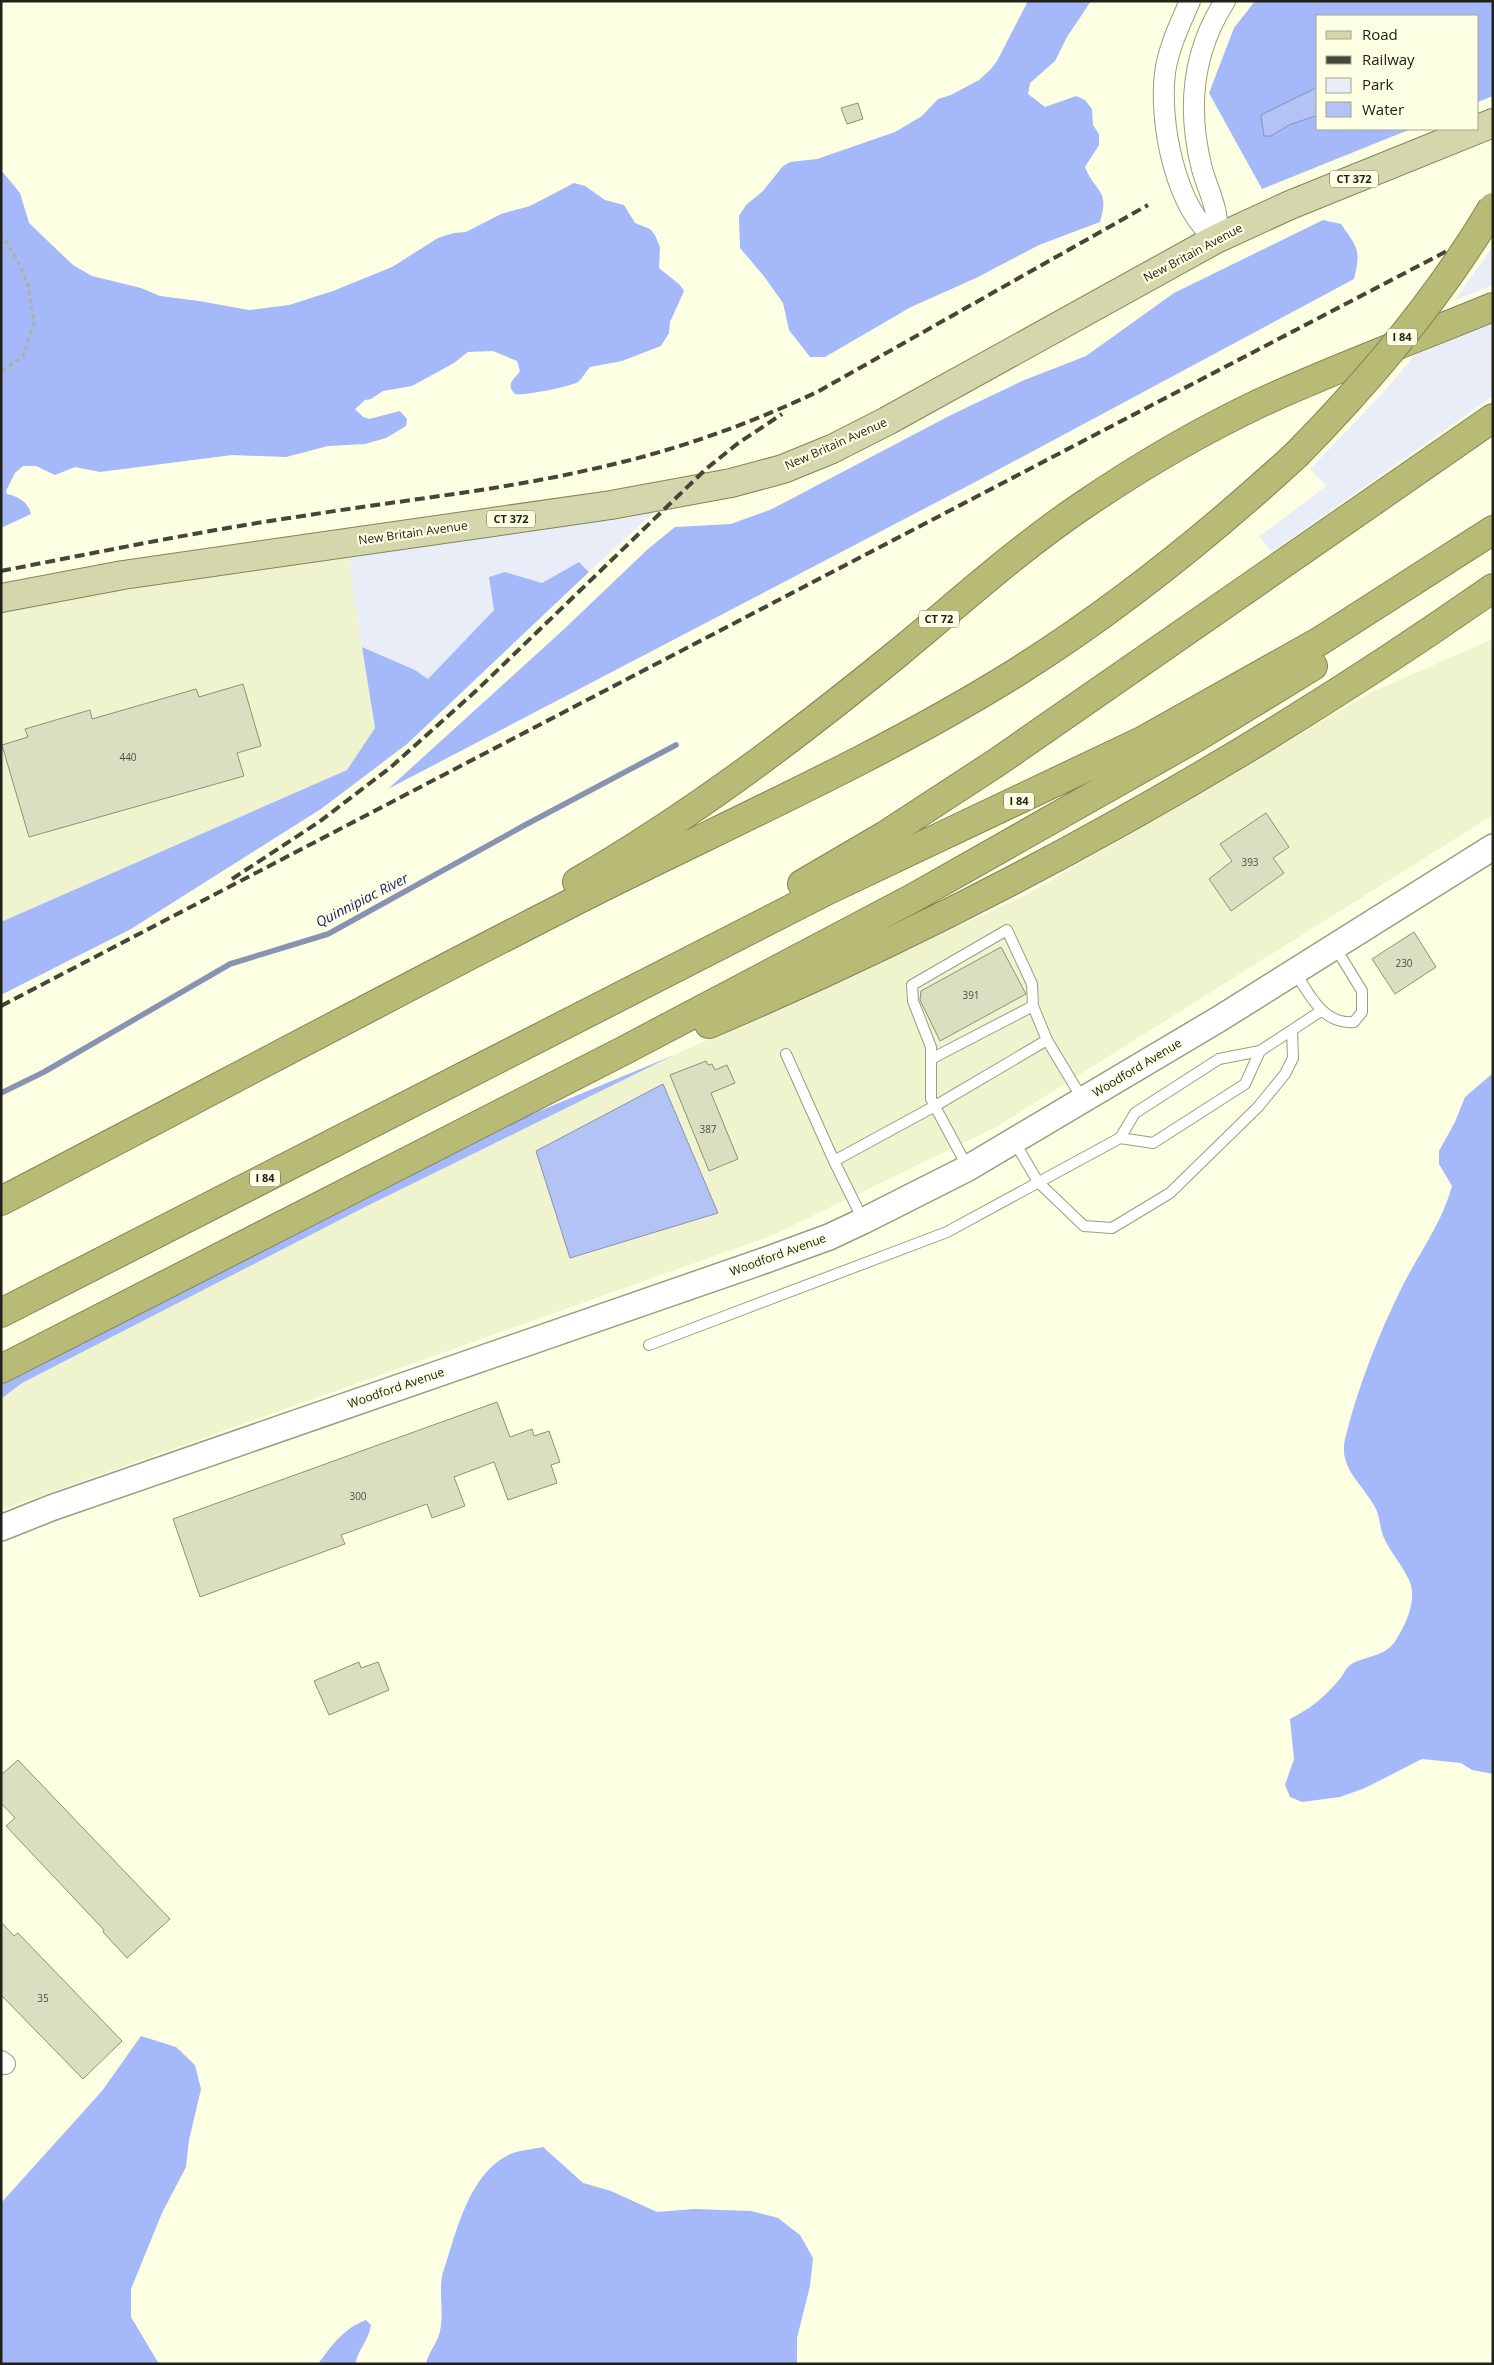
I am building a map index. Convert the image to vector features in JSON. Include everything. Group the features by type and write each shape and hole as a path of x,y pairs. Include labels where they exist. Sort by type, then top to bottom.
{"highway":[{"name":"I 84","path":"1,1201 415,985 889,744 1000,682 1072,636 1160,571 1241,504 1296,454 1347,402 1391,350 1447,276 1493,207"},
{"name":"CT 72","path":"415,985 468,947 632,849 721,790 841,699 1028,546 1082,506 1145,465 1235,416 1291,389 1493,307"},
{"path":"529,1043 604,994 829,869 950,794 1493,418"},
{"name":"I 84","path":"1,1313 844,882 1142,741 1320,642 1493,530"},
{"path":"1,1369 559,1083 913,898 1197,738 1300,675 1352,640 1414,593 1459,553"},
{"path":"559,1083 758,1003 907,934 1068,852 1252,747 1366,675 1493,588"}],"main road":[{"name":"New Britain Avenue","path":"1479,129 1493,123"},
{"name":"New Britain Avenue","path":"1,598 160,570 611,505 731,483 783,469 832,449 887,422 1216,239 1290,205 1476,130"}],"street":[{"path":"1190,1 1176,34 1165,73 1165,110 1170,146 1178,177 1190,209 1201,226 1216,239"},
{"path":"1216,239 1218,218 1214,200 1202,172 1192,109 1194,78 1204,44 1216,15 1225,1"},
{"name":"Woodford Avenue","path":"1,1528 51,1508 828,1237 968,1168 1014,1142 1294,972 1493,847"}],"lane":[{"path":"968,1168 931,1099 931,1047 912,1001 912,986 1006,930 1032,984 1032,1006 1047,1040 1083,1100"},
{"path":"1294,972 1320,1011 1343,1023 1354,1022 1362,1012 1362,991 1334,946"},
{"path":"931,1060 1032,1006"},
{"path":"648,1346 947,1232 1120,1138 1135,1113 1219,1059 1260,1051 1320,1011"},
{"path":"1014,1142 1038,1182 1084,1226 1112,1228 1170,1193 1258,1107 1285,1074 1293,1058 1292,1030"},
{"path":"834,1160 935,1106 1047,1040"},
{"path":"1120,1138 1153,1143 1245,1084 1260,1051"},
{"path":"786,1054 863,1221"}],"path":[{"path":"1,234 18,261 28,285 34,323 23,356 1,372"}],"shaded area":[{"path":"1028,1 1091,1 1067,37 1055,61 1030,83 1028,94 1045,107 1076,96 1085,100 1092,109 1093,125 1099,134 1099,145 1085,167 1103,197 1103,211 1100,222 1039,245 976,278 911,307 825,357 810,357 789,330 783,303 740,248 739,216 746,205 763,191 783,166 790,162 817,159 895,132 922,116 938,99 951,95 979,80 997,61"},
{"path":"1255,1 1493,1 1493,96 1479,102 1479,15 1316,15 1316,130 1409,130 1262,189 1209,93 1234,28"},
{"path":"1,170 20,193 29,223 73,265 92,276 141,288 160,296 249,310 289,305 333,291 392,267 438,238 454,233 466,232 501,214 530,206 574,183 585,186 605,200 624,205 635,223 650,229 660,247 659,268 680,285 684,291 670,322 669,333 661,346 622,361 590,367 578,382 573,384 557,389 515,394 512,391 511,385 520,371 517,361 493,351 468,352 454,363 412,386 383,391 371,399 365,400 355,409 363,417 369,419 400,411 407,419 406,426 386,438 365,444 328,446 286,457 232,455 100,472 75,467 55,475 36,466 23,466 15,473 6,491 7,494 19,498 25,503 31,514 1,528"},
{"path":"1323,220 1341,224 1354,244 1357,262 1354,279 979,480 388,789 562,631 648,549 675,527 731,524 772,509 951,415 1022,381 1086,356 1174,293"},
{"path":"347,550 375,728 347,770 1,922 1,613 96,590"},
{"path":"579,562 589,572 407,744 321,809 131,929 1,995 1,922 347,770 375,728 362,647 415,670 428,679 494,610 489,577 505,572 542,583"},
{"path":"1493,639 1493,815 996,1127 773,1235 1,1510 1,1399 22,1383 365,1207 674,1055 1026,895 1372,692"},
{"path":"674,1055 365,1207 22,1383 1,1399 1,1384 513,1122"},
{"path":"1493,1073 1493,1774 1472,1770 1461,1763 1422,1759 1365,1788 1340,1797 1302,1802 1290,1797 1285,1785 1294,1759 1290,1719 1305,1711 1322,1698 1352,1663 1379,1654 1391,1646 1404,1627 1410,1611 1412,1595 1409,1580 1384,1538 1376,1509 1349,1468 1345,1459 1345,1439 1362,1381 1385,1324 1402,1287 1448,1200 1452,1186 1439,1164 1439,1151 1455,1122 1465,1097"},
{"path":"141,2036 176,2047 195,2065 201,2089 189,2140 186,2167 162,2213 131,2289 131,2317 159,2364 1,2364 1,2203 102,2091"},
{"path":"543,2147 583,2183 611,2191 657,2212 694,2209 751,2211 778,2218 800,2235 813,2258 810,2286 797,2338 797,2364 426,2364 440,2331 442,2318 442,2276 459,2224 474,2189 485,2174 498,2162 513,2153"},
{"path":"366,2320 371,2325 370,2331 355,2364 318,2364 345,2332"}],"green space":[{"path":"1493,246 1493,285 1455,300"},
{"path":"1493,323 1493,396 1272,552 1259,537 1326,486 1310,469 1382,394 1419,350"},
{"path":"655,511 589,572 579,562 542,583 505,572 494,610 428,679 415,670 362,647 347,550 628,518"}],"water":[{"path":"1316,88 1316,116 1289,125 1271,136 1264,136 1261,116"},
{"path":"663,1084 718,1213 570,1258 536,1151"}],"building":[{"path":"858,103 863,119 847,124 841,108"},
{"path":"243,684 261,746 237,753 244,776 29,837 2,745 28,737 25,729 90,710 92,719 196,689 199,697"},
{"path":"1266,813 1289,847 1273,858 1284,873 1231,911 1209,879 1232,861 1220,844"},
{"path":"1414,932 1436,967 1395,994 1372,959"},
{"path":"1001,947 1026,994 940,1041 920,1000 921,991"},
{"path":"706,1061 708,1065 712,1064 715,1070 727,1065 735,1083 711,1093 738,1159 709,1171 670,1075"},
{"path":"497,1402 510,1437 532,1429 534,1436 549,1431 560,1462 551,1465 557,1483 508,1500 494,1462 454,1477 465,1506 432,1518 427,1504 341,1535 345,1544 200,1597 173,1519"},
{"path":"359,1662 361,1668 378,1662 389,1690 329,1715 314,1681"},
{"path":"18,1760 170,1919 127,1958 103,1932 104,1930 6,1826 15,1818 1,1803 1,1775"},
{"path":"1,1922 14,1936 18,1933 122,2041 83,2079 1,1995"}],"waterway":[{"name":"Quinnipiac River","path":"1,1093 44,1072 230,964 328,934 525,825 676,745"}],"railway":[{"path":"1,571 232,527 519,484 618,463 677,447 763,416 819,391 1148,205"},
{"path":"1,1006 1493,227"},
{"path":"232,879 319,822 391,767 478,689 706,469 737,444 782,414"}]}
